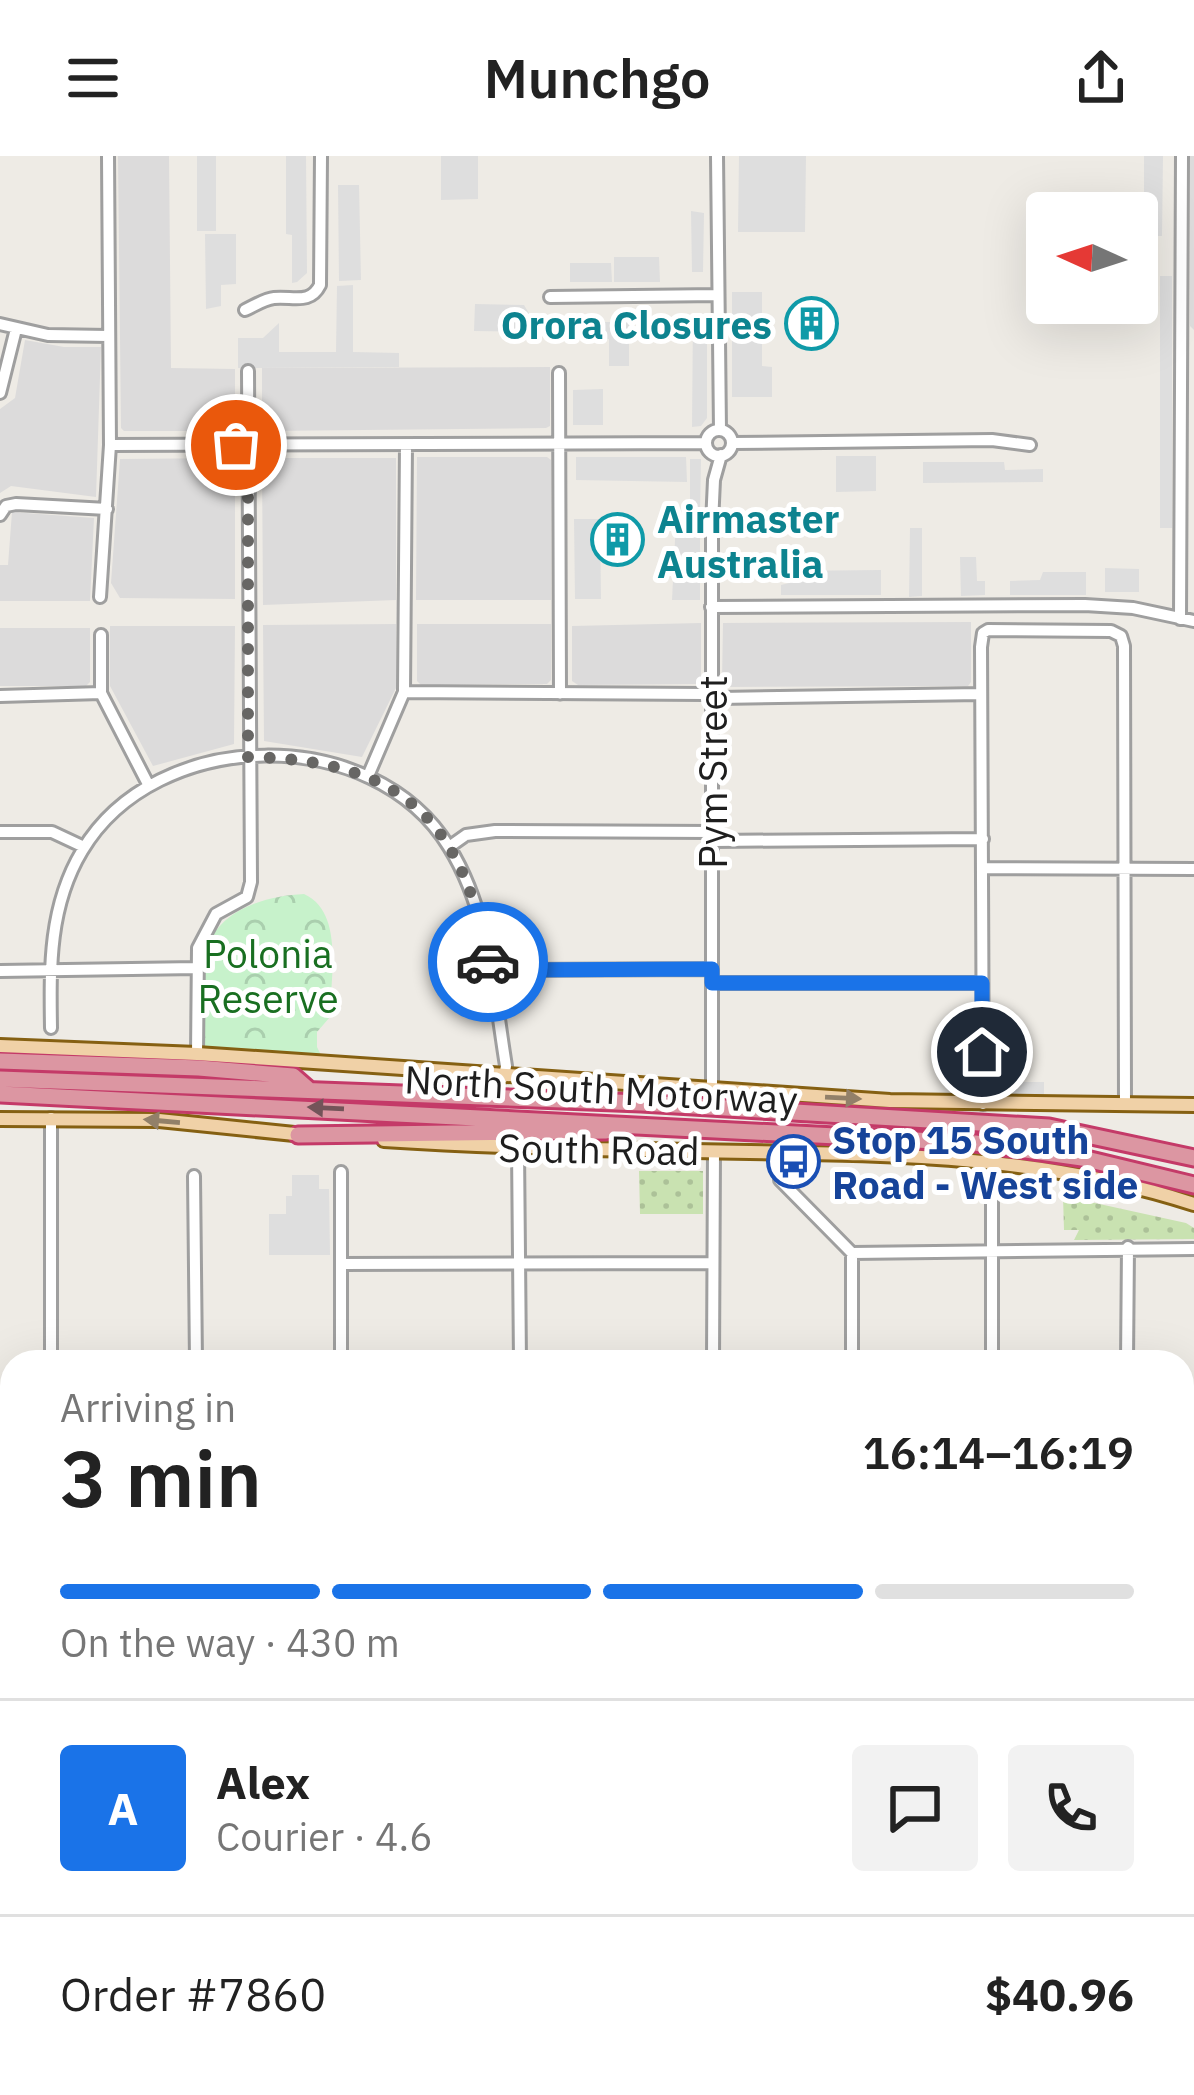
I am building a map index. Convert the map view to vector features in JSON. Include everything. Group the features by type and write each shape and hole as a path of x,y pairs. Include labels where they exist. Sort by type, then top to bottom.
{"highway":[{"path":"0,1061 293,1076 309,1090"},
{"name":"North South Motorway","path":"0,1078 641,1103 1049,1127 1194,1158"},
{"name":"North South Motorway","path":"0,1094 975,1143 1082,1158 1194,1185"},
{"path":"298,1135 592,1134 633,1126"}],"main road":[{"name":"South Road","path":"0,1046 197,1054 890,1101 1194,1105"},
{"name":"South Road","path":"0,1119 159,1120 298,1135 518,1149 859,1153 992,1162 1130,1185 1194,1204"}],"street":[{"path":"100,597 110,445 107,156"},
{"path":"245,310 270,298 307,298 320,285 321,156"},
{"path":"717,156 720,430"},
{"path":"1180,619 1188,526 1182,156"},
{"path":"550,297 718,295"},
{"path":"0,324 77,338 108,336"},
{"path":"0,393 16,329"},
{"path":"197,1054 198,948 216,914 250,891 248,371"},
{"path":"559,374 560,694"},
{"path":"706,442 720,430 732,443"},
{"path":"706,442 712,453 722,455 732,443 992,440 1030,446"},
{"path":"110,445 706,442"},
{"path":"368,776 404,692 406,445"},
{"name":"Pym Street","path":"712,1090 711,607 713,494 722,455"},
{"path":"0,514 6,506 16,504 107,509"},
{"path":"711,607 1085,605 1133,608 1194,621"},
{"path":"983,1104 981,647 988,630 1111,631 1121,636 1124,646 1124,1105"},
{"path":"101,635 100,693 149,786"},
{"path":"404,692 981,694"},
{"path":"0,695 100,693"},
{"path":"51,1028 50,970 61,898 84,847 116,810 149,786 198,765 248,757 297,757 368,776 427,818 449,847 478,904 506,1066 504,1077"},
{"path":"449,847 466,835 495,831 982,839"},
{"path":"0,832 52,832 84,847"},
{"path":"982,868 1194,869"},
{"path":"0,971 197,968"},
{"path":"489,970 982,983"},
{"path":"51,1118 51,1350"},
{"path":"518,1149 520,1350"},
{"path":"713,1350 714,1151"},
{"path":"340,1172 341,1350"},
{"path":"194,1176 196,1350"},
{"path":"780,1180 852,1253 851,1350"},
{"path":"992,1187 992,1350"},
{"path":"1127,1350 1128,1247"},
{"path":"852,1253 1194,1249"},
{"path":"341,1264 712,1263"}],"shaded area":[{"path":"118,156 169,156 171,368 235,369 235,428 231,431 121,428"},
{"path":"197,156 216,156 216,231 197,231"},
{"path":"286,156 306,156 307,273 292,283 292,235 286,234"},
{"path":"441,156 478,156 478,199 441,200"},
{"path":"739,156 806,156 805,232 738,232"},
{"path":"1144,156 1163,156 1162,236 1158,236 1158,192 1144,192"},
{"path":"1190,156 1194,156 1194,330 1190,326"},
{"path":"338,185 359,185 361,280 339,281"},
{"path":"691,211 704,213 703,272 692,272"},
{"path":"205,234 236,234 236,284 221,285 221,306 206,309"},
{"path":"614,257 659,257 660,282 614,282"},
{"path":"570,263 611,263 612,282 570,282"},
{"path":"1160,276 1172,276 1172,528 1160,528"},
{"path":"353,285 353,352 399,353 399,367 238,368 238,338 263,338 279,323 279,352 336,352 337,286"},
{"path":"732,292 762,292 762,366 772,367 772,397 732,397"},
{"path":"475,304 524,305 540,332 474,331"},
{"path":"693,315 707,315 707,418 701,426 692,427"},
{"path":"592,322 629,322 629,366 609,366 609,339 592,339"},
{"path":"25,340 101,347 96,497 11,486 0,493 0,409 15,398"},
{"path":"550,367 550,426 546,428 266,431 262,426 262,368"},
{"path":"603,389 603,425 573,425 573,390"},
{"path":"836,456 876,456 876,491 836,492"},
{"path":"417,457 551,460 551,600 416,600"},
{"path":"576,457 686,457 687,482 576,480"},
{"path":"231,458 235,462 235,599 120,598 111,583 120,459"},
{"path":"266,458 396,458 396,600 263,605 262,462"},
{"path":"690,459 701,459 700,515 690,516"},
{"path":"923,462 1004,462 1005,470 1043,469 1043,482 923,483"},
{"path":"12,512 94,518 90,601 0,601 0,565 8,565"},
{"path":"574,519 600,519 601,599 575,599"},
{"path":"676,520 700,520 700,600 672,600"},
{"path":"910,528 922,528 922,596 909,597"},
{"path":"960,557 976,557 977,581 985,581 985,595 961,596"},
{"path":"1105,568 1139,569 1139,592 1105,592"},
{"path":"881,570 881,595 781,595 781,585 789,583 789,571"},
{"path":"1043,572 1086,572 1086,595 1010,595 1010,581 1040,580"},
{"path":"971,622 968,686 727,687 722,682 723,623"},
{"path":"701,623 701,680 697,684 578,685 572,681 572,626"},
{"path":"396,624 397,686 362,757 264,741 263,625"},
{"path":"417,624 551,624 551,680 547,684 421,685 417,681"},
{"path":"110,626 235,626 234,744 153,766 110,686"},
{"path":"0,628 90,628 90,682 86,686 0,686"},
{"path":"1019,1075 1020,1082 1044,1082 1044,1094 998,1094 993,1089 993,1076"},
{"path":"292,1175 319,1175 319,1189 329,1189 330,1255 269,1255 269,1214 286,1214"}],"green space":[{"name":"Polonia Reserve","path":"304,894 325,916 332,948 330,1017 317,1032 322,1057 205,1046 205,951 212,937 245,908"},
{"path":"639,1171 703,1171 703,1214 640,1214"},
{"path":"1063,1196 1186,1223 1194,1228 1194,1239 1074,1240 1079,1230 1064,1230"}],"way so far":[{"path":"236,445 248,445 248,757 297,757 368,776 427,818 449,847 478,904 488,962"}],"place":[{"name":"Orora Closures","path":"811,324"},
{"name":"Airmaster Australia","path":"618,540"},
{"name":"Stop 15 South Road - West side","path":"793,1161"}],"route":[{"path":"488,962 489,970 712,969 712,983 982,983 982,1052"}]}
